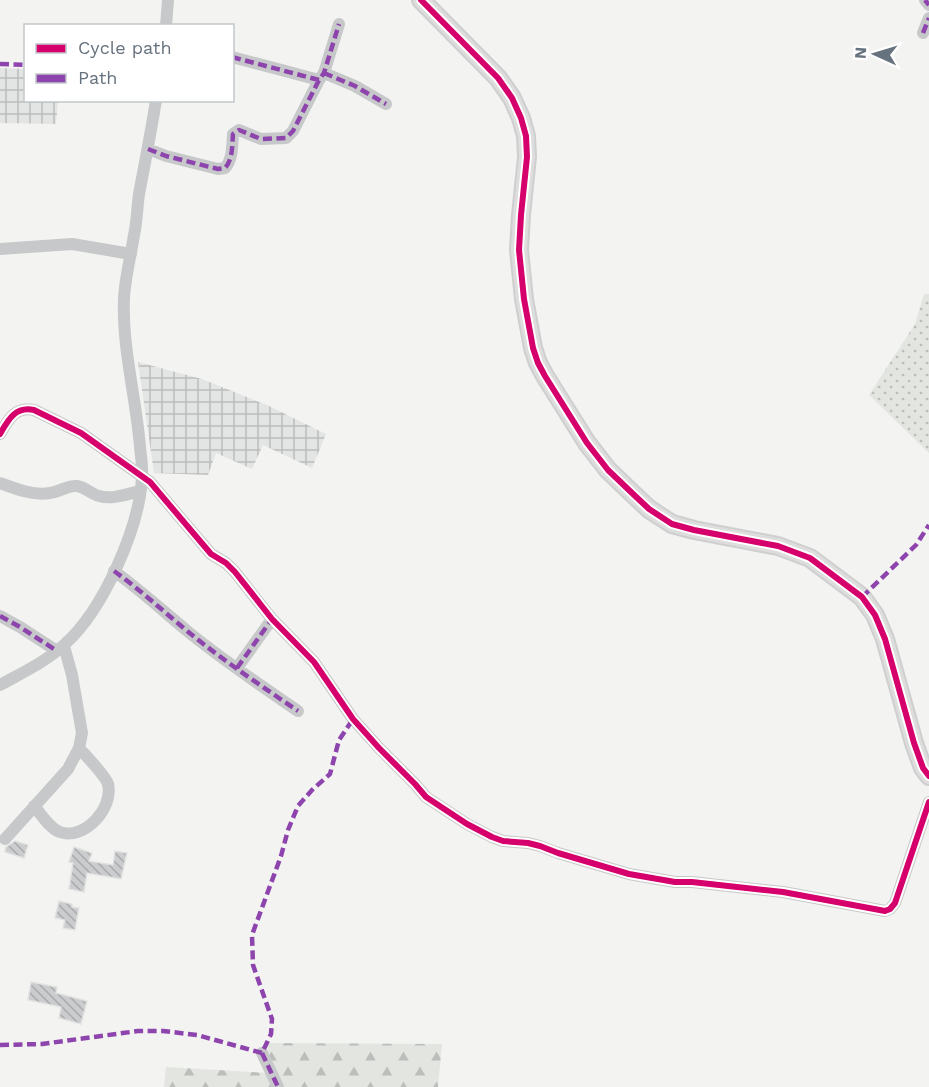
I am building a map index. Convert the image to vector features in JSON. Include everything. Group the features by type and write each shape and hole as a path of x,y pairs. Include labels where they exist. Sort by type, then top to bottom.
{"street":[{"path":"166,24 168,0"},
{"path":"421,0 498,78 512,98 521,117 526,136 527,157 519,250 524,299 533,348 545,376 587,443 608,470 632,493 649,509 672,524 778,546 810,558 862,597 875,615 885,639 914,743 923,768 929,776"},
{"path":"925,0 929,5"},
{"path":"923,33 929,18"},
{"path":"148,149 218,170 229,164 233,134 236,131 239,130 261,139 290,136 321,76 339,24"},
{"path":"234,57 356,86 386,104"},
{"path":"0,685 27,671 61,648 84,625 114,571 136,514 142,477 124,323 124,296 156,102"},
{"path":"0,249 72,244 130,254"},
{"path":"0,434 16,412 26,409 34,410 81,433 150,482 211,554 235,572 272,620 314,662 353,719 426,797 467,824 492,837 504,841 528,843 629,874 675,882 783,892 885,911 895,903 929,802"},
{"path":"0,483 27,492 46,494 76,486 108,498 140,491"},
{"path":"114,571 137,587 187,630 298,711"},
{"path":"0,616 61,648 72,675 82,733 79,748 68,769 4,839"},
{"path":"237,668 272,620"},
{"path":"34,806 56,831 64,834 90,825 101,814 107,802 109,790 107,781 79,748"},
{"path":"262,1053 278,1087"}],"shaded area":[{"path":"0,68 24,69 24,102 58,102 56,124 0,123"},
{"path":"138,362 202,379 269,406 326,434 312,468 263,445 252,469 216,453 208,475 154,473"}],"green space":[{"path":"924,294 929,294 929,453 869,395 915,324"},
{"path":"268,1043 442,1044 438,1087 164,1087 166,1067 268,1073"}],"building":[{"path":"15,841 28,845 24,858 5,852 6,847"},
{"path":"74,847 92,853 89,861 113,865 115,851 127,853 121,879 87,873 84,892 69,889 73,863 69,862"},
{"path":"59,901 79,908 75,930 63,928 65,920 55,918"},
{"path":"31,982 57,987 56,993 87,1001 81,1024 59,1018 61,1007 28,1000"}],"marked path":[{"path":"925,0 929,5"},
{"path":"923,33 929,18"},
{"path":"148,149 218,169 225,168 228,164 232,152 233,134 239,130 261,139 286,138 293,131 324,73 339,24"},
{"path":"234,58 319,80"},
{"path":"0,64 24,65"},
{"path":"324,73 355,86 386,104"},
{"path":"862,597 916,545 929,525"},
{"path":"114,571 213,651 298,711"},
{"path":"0,616 57,651"},
{"path":"237,668 272,619"},
{"path":"0,1045 42,1044 138,1031 163,1031 197,1035 262,1053 271,1034 272,1019 253,965 252,935 298,806 330,774 339,740 353,719"},
{"path":"262,1053 278,1087"}],"cycle path":[{"path":"421,0 498,78 512,98 521,118 526,136 527,157 519,250 524,299 533,348 545,376 587,443 608,470 632,493 649,509 672,524 778,546 810,558 862,597 875,615 885,639 914,743 923,768 929,776"},
{"path":"0,434 9,419 17,412 27,409 34,410 81,433 150,482 211,554 235,572 272,619 314,662 353,719 426,797 467,824 492,837 503,841 540,846 629,874 675,882 783,892 885,911 895,903 929,802"}]}
